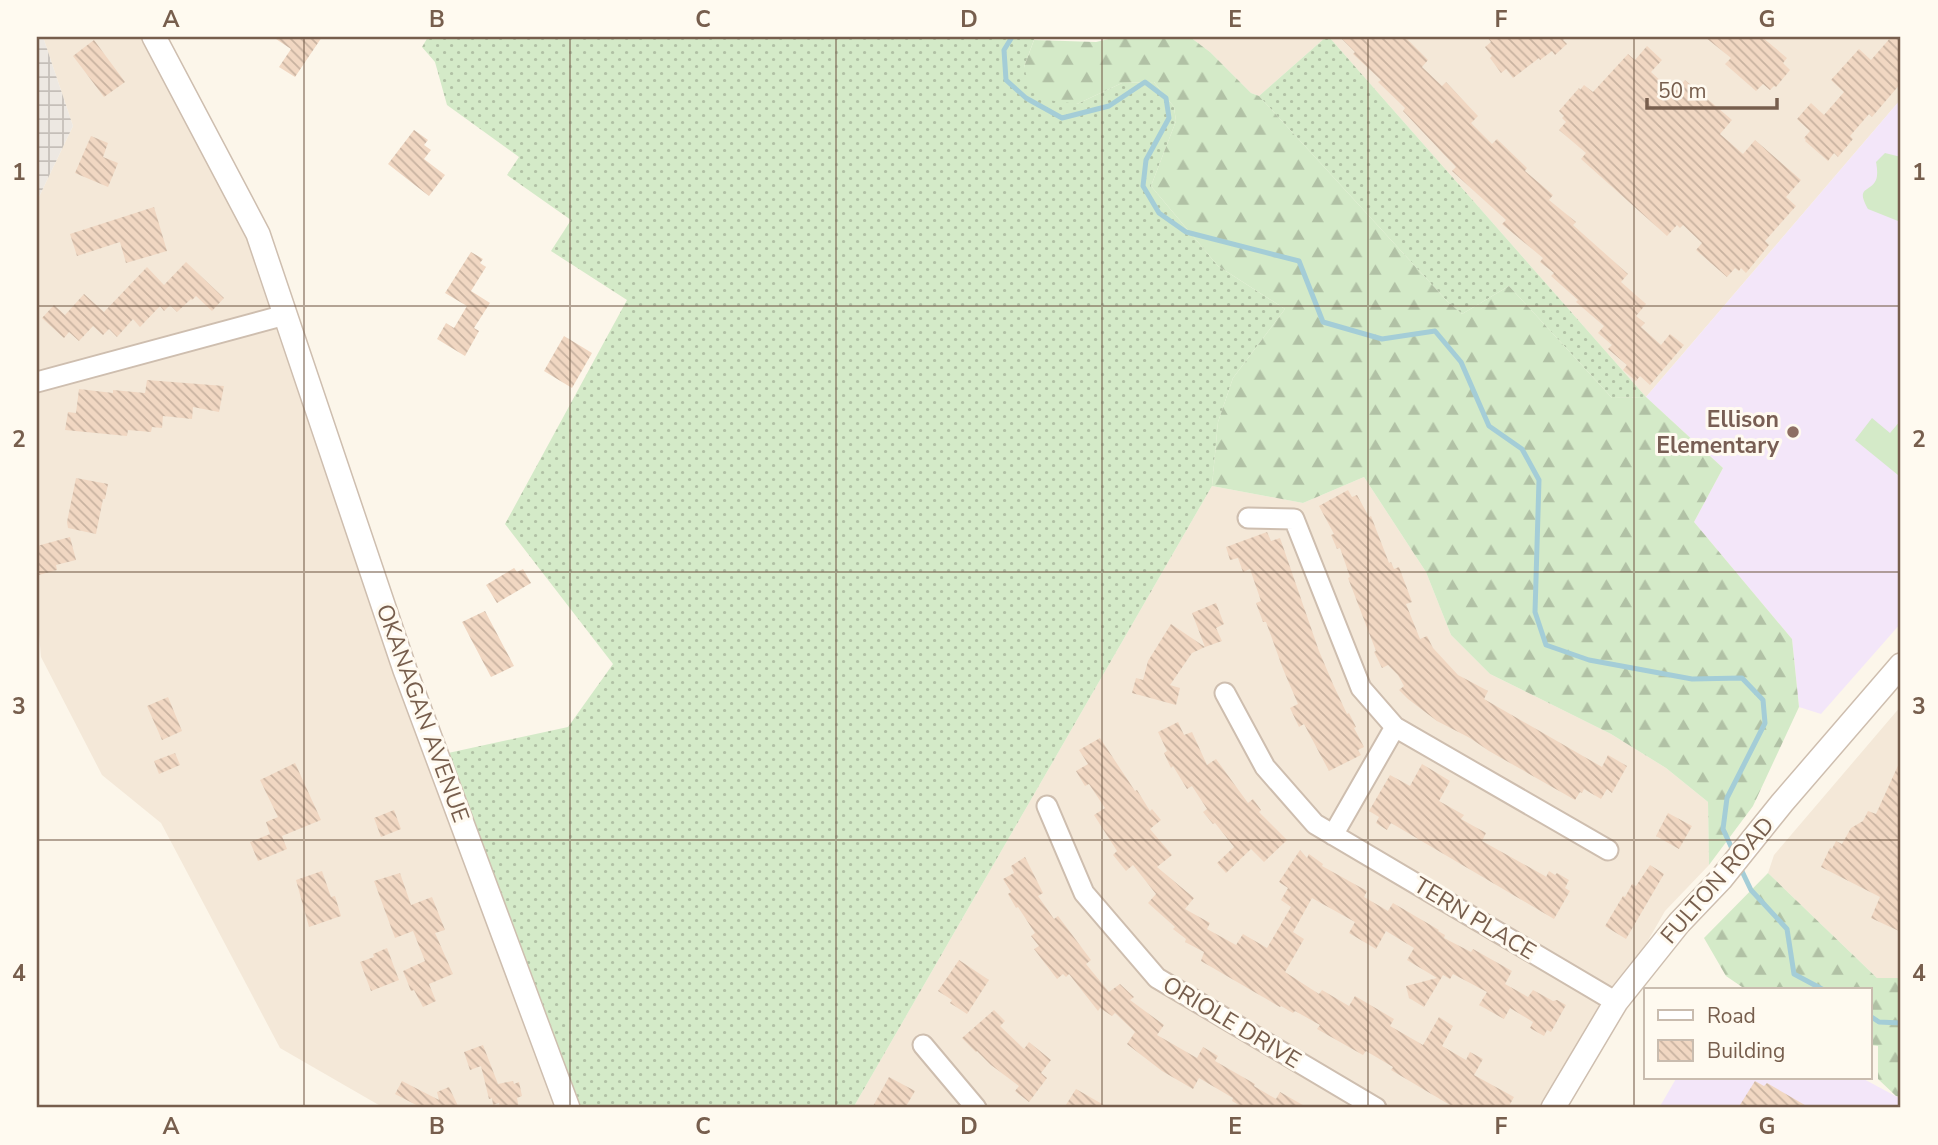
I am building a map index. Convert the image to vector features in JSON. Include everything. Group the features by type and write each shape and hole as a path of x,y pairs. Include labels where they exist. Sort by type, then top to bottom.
{"street":[{"name":"OKANAGAN AVENUE","path":"154,37 258,234 405,670 568,1108"},
{"path":"37,382 285,315"},
{"path":"1248,518 1294,519 1361,688 1395,727 1608,850"},
{"name":"FULTON ROAD","path":"1553,1108 1616,1002 1679,923 1721,879 1782,803 1901,665"},
{"name":"TERN PLACE","path":"1225,693 1265,767 1315,824 1616,1002"},
{"path":"1333,835 1395,727"},
{"name":"ORIOLE DRIVE","path":"1047,806 1084,893 1157,978 1376,1108"},
{"path":"923,1045 976,1108"}],"shaded area":[{"path":"37,37 43,37 73,126 37,201"},
{"path":"43,37 148,37 257,239 570,1108 384,1108 280,1048 161,823 102,775 41,657 37,609 37,201 73,126"},
{"path":"1190,37 1326,37 1259,96 1251,93 1210,52"},
{"path":"1329,37 1901,37 1901,99 1646,397"},
{"name":"Ellison Elementary","path":"1901,99 1901,623 1821,714 1799,707 1792,639 1694,522 1723,468 1646,397"},
{"path":"1364,477 1426,572 1451,635 1490,674 1611,734 1666,768 1708,802 1709,865 1665,911 1552,1108 853,1108 1212,486 1303,503"},
{"path":"1901,706 1901,978 1877,978 1768,873 1774,855"},
{"path":"1676,1078 1862,1078 1901,1099 1901,1108 1659,1108"}],"green space":[{"path":"428,37 1035,37 1024,67 1077,104 1122,83 1154,82 1174,107 1176,121 1151,186 1218,266 1285,309 1233,378 1218,422 1212,486 853,1108 570,1108 439,755 568,727 613,664 505,524 627,300 551,251 571,220 507,175 519,157 447,105 435,62 422,47"},
{"path":"1117,37 1190,37 1210,52 1251,93 1259,96 1447,301 1462,314 1509,286 1612,398 1646,397 1723,468 1694,522 1792,639 1799,707 1753,806 1709,865 1708,802 1666,768 1611,734 1490,674 1451,635 1426,572 1364,477 1303,503 1212,486 1218,422 1233,378 1285,309 1218,266 1151,186 1176,121 1174,107 1154,82 1122,83 1077,104 1048,100 1029,85 1024,67 1034,40 1096,42"},
{"path":"1329,37 1646,397 1612,398 1509,286 1462,314 1447,301 1259,96"},
{"path":"1885,153 1901,157 1901,219 1898,221 1868,209 1863,197 1863,193 1876,180 1876,162"},
{"path":"1872,418 1890,433 1901,420 1901,471 1898,475 1855,440"},
{"path":"1768,873 1877,978 1901,978 1901,1097 1896,1096 1878,1079 1878,1046 1871,1045 1871,988 1744,988 1726,976 1704,938"}],"building":[{"path":"273,37 322,37 295,77 279,67 291,49"},
{"path":"1340,37 1405,37 1428,60 1422,67 1442,86 1446,82 1478,116 1471,123 1492,144 1497,139 1527,168 1525,171 1553,195 1549,200 1576,222 1573,225 1628,274 1621,282 1646,304 1636,316 1645,323 1641,327 1661,345 1670,334 1684,345 1650,385 1640,376 1636,381 1623,370 1627,365 1608,349 1612,345 1598,333 1604,326 1551,276 1554,273 1540,262 1543,258 1502,224 1506,220 1452,171 1456,167 1403,111 1405,108 1378,82 1381,80 1353,54 1355,52"},
{"path":"1487,37 1567,37 1563,40 1567,44 1555,55 1552,51 1540,60 1539,58 1513,78 1506,69 1501,73 1490,58 1492,56 1485,47 1491,42"},
{"path":"1705,37 1762,37 1787,58 1783,63 1790,70 1776,87 1770,90 1763,84 1756,91 1725,64 1731,58"},
{"path":"1891,37 1901,37 1901,83 1872,117 1869,114 1850,136 1853,139 1838,157 1834,153 1828,161 1805,141 1804,138 1810,131 1797,119 1811,103 1824,115 1844,92 1831,80 1859,49 1871,60"},
{"path":"94,40 125,82 104,97 73,56"},
{"path":"1647,46 1662,60 1651,72 1674,93 1685,80 1732,120 1720,134 1743,154 1755,140 1801,180 1786,197 1796,206 1765,241 1769,245 1746,273 1741,268 1739,271 1735,268 1727,277 1696,250 1702,243 1683,225 1680,228 1677,225 1667,236 1581,159 1586,153 1559,130 1566,122 1559,111 1579,88 1580,90 1584,85 1593,92 1628,54 1635,60"},
{"path":"414,130 428,140 424,145 431,150 424,159 445,175 429,196 388,164"},
{"path":"91,136 108,143 103,157 118,163 108,187 75,173"},
{"path":"154,207 167,251 126,263 120,242 77,256 70,234"},
{"path":"471,252 483,259 480,263 486,267 471,291 490,303 474,328 479,331 465,356 437,339 446,323 454,328 467,306 445,293"},
{"path":"186,262 224,298 212,311 196,296 177,312 170,305 164,311 160,306 140,327 133,319 117,337 109,329 103,335 93,326 79,341 69,332 64,338 42,318 54,305 65,315 84,294 104,312 147,267 164,285"},
{"path":"564,336 592,353 572,388 544,371"},
{"path":"147,380 224,386 219,412 193,407 192,419 163,416 162,428 152,427 151,432 128,430 127,436 65,430 68,412 76,413 79,389 145,393"},
{"path":"76,478 108,484 96,534 68,528"},
{"path":"1348,490 1352,497 1357,495 1369,517 1371,516 1389,563 1391,562 1394,569 1399,567 1412,602 1406,604 1420,639 1427,636 1433,648 1458,675 1488,691 1484,699 1602,767 1608,755 1627,766 1612,793 1607,789 1601,799 1584,789 1575,800 1437,721 1399,690 1404,686 1398,675 1388,665 1382,668 1374,652 1376,651 1348,578 1350,577 1340,548 1337,549 1331,535 1334,534 1319,506"},
{"path":"1267,532 1271,541 1280,538 1319,651 1364,747 1358,750 1361,755 1329,771 1304,724 1299,727 1290,708 1298,704 1256,603 1261,601 1250,569 1243,572 1238,558 1230,560 1226,547"},
{"path":"70,537 76,560 56,565 57,570 39,575 37,546"},
{"path":"514,568 517,572 523,569 531,583 497,603 486,585"},
{"path":"1216,603 1224,624 1216,628 1222,641 1205,647 1192,613"},
{"path":"485,611 514,666 491,677 462,622"},
{"path":"1171,624 1205,647 1192,653 1170,685 1180,688 1176,705 1132,693 1136,678 1143,680 1148,661"},
{"path":"168,697 182,731 162,740 147,706"},
{"path":"1178,722 1184,735 1192,732 1207,765 1216,759 1248,803 1253,799 1261,810 1259,812 1287,840 1264,862 1251,849 1226,873 1217,863 1234,847 1203,812 1207,809 1192,786 1187,789 1173,766 1171,768 1158,732"},
{"path":"1100,738 1135,791 1137,790 1150,811 1152,809 1161,820 1150,829 1172,855 1157,867 1194,898 1185,909 1210,923 1207,929 1236,945 1243,934 1267,948 1291,907 1281,900 1288,888 1279,882 1300,850 1307,858 1309,854 1323,864 1322,866 1367,891 1364,897 1388,911 1393,903 1439,930 1445,935 1444,938 1471,952 1473,949 1512,971 1505,984 1528,997 1533,990 1566,1005 1551,1032 1547,1030 1544,1036 1530,1028 1533,1022 1510,1008 1504,1019 1479,1005 1487,992 1453,974 1450,979 1443,975 1424,1007 1409,998 1406,986 1437,978 1407,960 1414,948 1386,931 1376,949 1349,933 1355,922 1312,898 1293,932 1304,939 1285,972 1319,994 1322,990 1349,1006 1355,996 1394,1019 1390,1026 1423,1045 1439,1017 1453,1026 1442,1046 1466,1060 1470,1052 1483,1059 1474,1075 1514,1097 1508,1108 1455,1108 1391,1070 1393,1067 1366,1051 1363,1055 1317,1029 1320,1025 1295,1011 1293,1013 1280,1007 1201,961 1204,952 1185,942 1186,939 1173,929 1175,927 1148,903 1156,894 1133,865 1126,871 1113,855 1117,851 1094,815 1105,808 1089,784 1085,786 1076,771 1088,764 1079,750"},
{"path":"175,753 180,765 159,774 154,761"},
{"path":"1901,759 1901,932 1871,918 1880,897 1821,867 1836,841 1842,844 1851,828 1863,821 1868,811 1876,814"},
{"path":"295,763 321,820 282,836 287,849 258,861 250,842 270,834 266,822 278,817 260,780"},
{"path":"1422,764 1450,781 1439,801 1464,815 1461,819 1486,833 1482,841 1546,877 1549,871 1569,880 1565,888 1570,891 1554,919 1391,823 1387,830 1376,823 1379,817 1369,811 1390,775 1410,786"},
{"path":"394,810 401,829 381,837 374,818"},
{"path":"1668,813 1692,826 1679,849 1656,836"},
{"path":"1025,857 1043,893 1038,896 1054,919 1058,916 1091,960 1086,964 1109,992 1120,984 1134,997 1130,1000 1164,1025 1157,1035 1197,1058 1203,1047 1218,1056 1215,1061 1276,1099 1280,1092 1308,1108 1244,1108 1232,1101 1233,1098 1199,1078 1193,1089 1162,1071 1127,1044 1135,1032 1115,1013 1112,1016 1100,1008 1098,1011 1069,974 1066,977 1063,974 1057,979 1034,949 1039,946 1031,936 1035,933 1018,907 1016,908 1003,879 1014,873 1011,866"},
{"path":"1650,865 1664,874 1626,939 1605,926 1623,896 1625,897 1632,884 1636,886"},
{"path":"322,871 331,897 335,896 341,916 309,927 296,880"},
{"path":"400,873 411,905 432,897 445,930 435,933 453,974 429,984 436,1001 423,1007 414,990 411,991 403,971 425,961 413,931 395,938 374,881"},
{"path":"387,948 399,980 371,991 360,962"},
{"path":"959,960 989,980 967,1014 938,991"},
{"path":"994,1010 1005,1021 1000,1026 1024,1049 1029,1042 1051,1060 1041,1073 1047,1078 1029,1102 1015,1091 1019,1086 962,1038"},
{"path":"483,1045 498,1084 519,1082 522,1096 517,1098 519,1108 500,1108 499,1103 493,1105 481,1066 470,1070 464,1052"},
{"path":"889,1077 915,1091 905,1108 872,1108"},
{"path":"402,1081 439,1100 437,1092 449,1087 459,1108 422,1108 395,1094"},
{"path":"1755,1081 1764,1086 1767,1083 1810,1108 1738,1108"},
{"path":"1076,1089 1109,1108 1064,1108"}],"waterway":[{"path":"1012,37 1004,50 1006,80 1026,98 1062,118 1109,106 1145,82 1166,98 1169,118 1146,160 1143,186 1159,213 1186,232 1299,261 1323,322 1382,339 1435,331 1461,362 1489,426 1522,449 1539,480 1535,612 1546,645 1589,660 1692,679 1742,678 1763,700 1765,723 1727,798 1723,829 1734,853"},
{"path":"1739,865 1751,890 1787,929 1794,974 1820,988"},
{"path":"1871,1017 1879,1022 1901,1023"}],"place":[{"name":"Ellison Elementary","path":"1793,432"}]}
